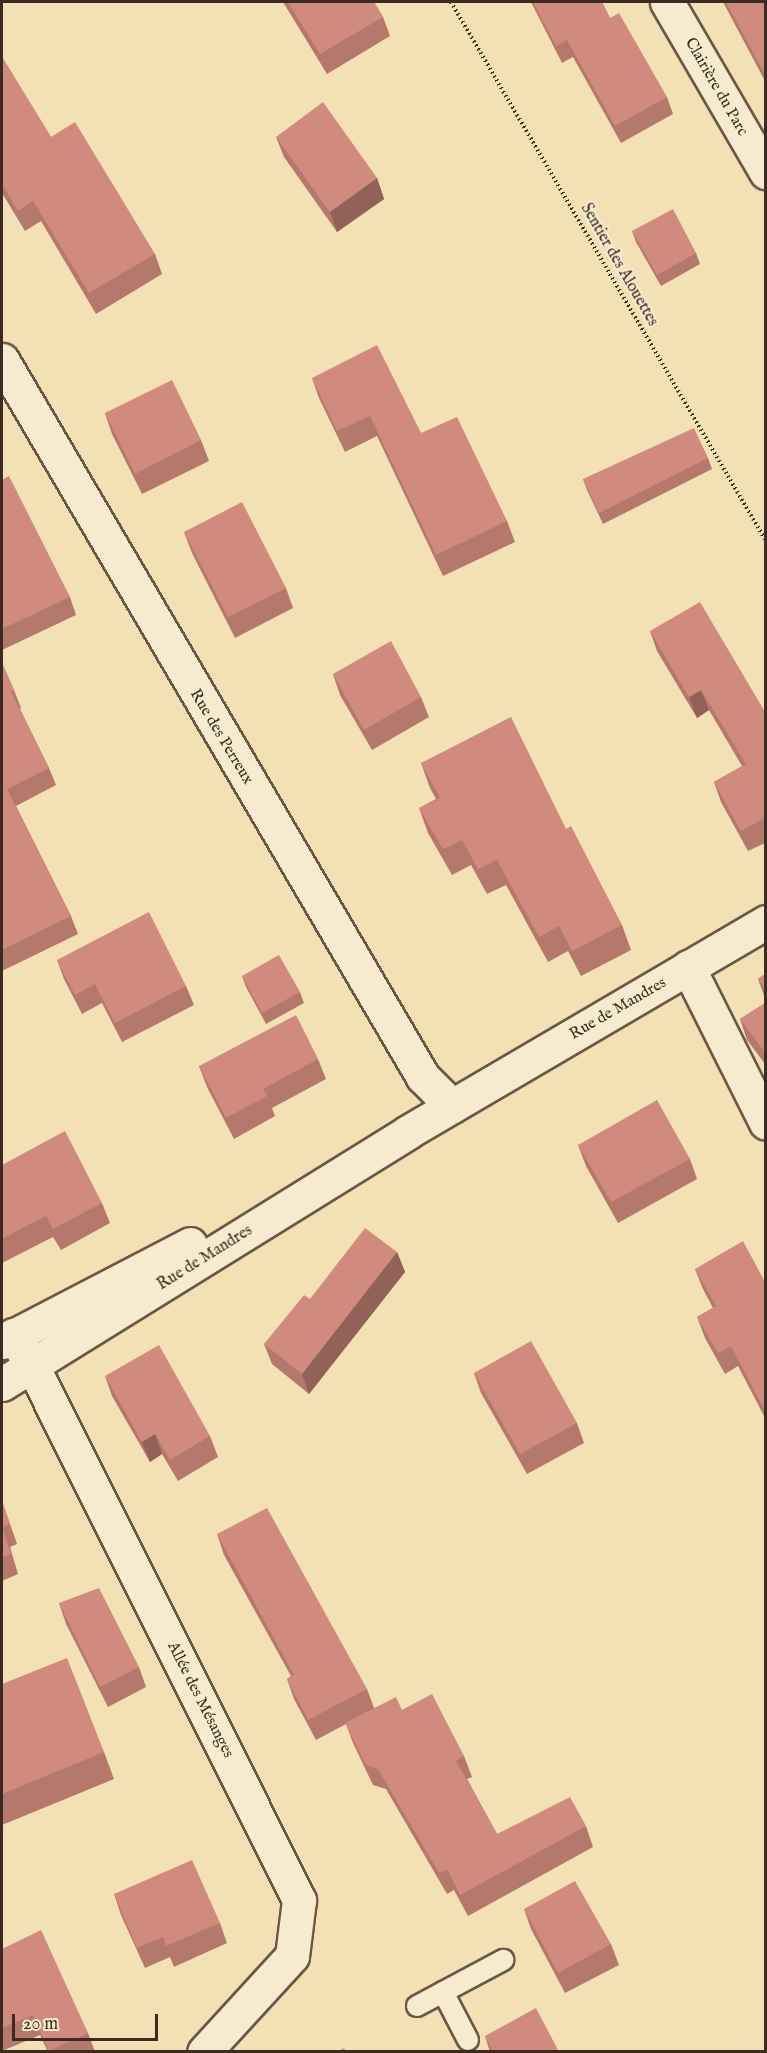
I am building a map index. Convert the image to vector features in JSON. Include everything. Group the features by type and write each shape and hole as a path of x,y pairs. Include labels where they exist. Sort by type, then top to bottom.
{"street":[{"name":"Clairière du Parc","path":"667,2 765,172"},
{"name":"Rue des Perreux","path":"2,360 423,1077 452,1106"},
{"name":"Rue de Mandres","path":"2,1384 408,1132 765,922"},
{"path":"688,967 765,1124"},
{"name":"Rue de Mandres","path":"7,1339 408,1132"},
{"name":"Allée des Mésanges","path":"7,1339 32,1365 299,1900 292,1956 204,2052"}],"lane":[{"path":"417,2006 503,1960"},
{"path":"443,1992 468,2040"}],"path":[{"name":"Sentier des Alouettes","path":"451,2 765,541"}],"building":[{"path":"288,2 374,2 383,17 320,54"},
{"path":"533,2 602,2 610,18 619,13 667,97 615,126 567,40 556,46"},
{"path":"726,2 765,2 765,75"},
{"path":"2,57 51,137 75,122 155,254 89,293 33,201 18,211 2,184"},
{"path":"323,102 377,178 330,212 276,137"},
{"path":"673,209 696,253 657,275 632,231"},
{"path":"377,345 421,433 457,417 507,521 436,555 370,416 337,431 312,378"},
{"path":"172,380 201,440 135,474 105,413"},
{"path":"694,428 708,458 599,513 583,479"},
{"path":"9,476 70,597 2,629 2,480"},
{"path":"242,502 286,588 228,617 184,532"},
{"path":"700,602 765,712 765,818 741,831 714,782 746,764 701,690 689,697 650,631"},
{"path":"391,641 421,697 364,730 333,674"},
{"path":"2,663 14,690 11,692 49,768 7,789 71,916 2,950"},
{"path":"511,717 566,829 571,826 622,925 572,951 559,926 539,937 497,860 478,869 462,840 443,849 419,808 440,798 421,763"},
{"path":"149,912 186,986 115,1023 95,984 75,995 57,960"},
{"path":"279,955 300,992 262,1013 242,976"},
{"path":"765,974 765,989 758,979"},
{"path":"765,1003 765,1049 763,1050 740,1019"},
{"path":"296,1015 318,1059 263,1089 267,1096 226,1118 199,1066"},
{"path":"657,1100 690,1159 611,1202 578,1145"},
{"path":"65,1131 102,1203 53,1229 46,1216 2,1239 2,1165"},
{"path":"365,1228 397,1252 302,1374 264,1344 304,1295 310,1299"},
{"path":"743,1241 765,1282 765,1411 731,1346 718,1353 697,1317 716,1306 695,1269"},
{"path":"531,1341 577,1423 520,1454 474,1373"},
{"path":"159,1345 210,1436 170,1460 155,1434 142,1442 105,1376"},
{"path":"2,1501 10,1524 2,1527"},
{"path":"267,1508 367,1689 308,1720 287,1679 294,1675 217,1534"},
{"path":"2,1527 11,1554 2,1557"},
{"path":"99,1588 139,1667 100,1687 59,1603"},
{"path":"67,1658 104,1752 2,1794 2,1684"},
{"path":"432,1694 464,1756 456,1761 497,1834 570,1797 586,1826 460,1895 447,1869 439,1873 378,1769 366,1765 345,1723 396,1697 402,1710"},
{"path":"192,1860 220,1923 166,1946 163,1937 137,1948 114,1894"},
{"path":"575,1881 611,1944 558,1973 524,1909"},
{"path":"41,1930 88,2033 49,2051 33,2015 2,2028 2,1949"},
{"path":"536,2008 559,2052 493,2052 485,2036"}]}
